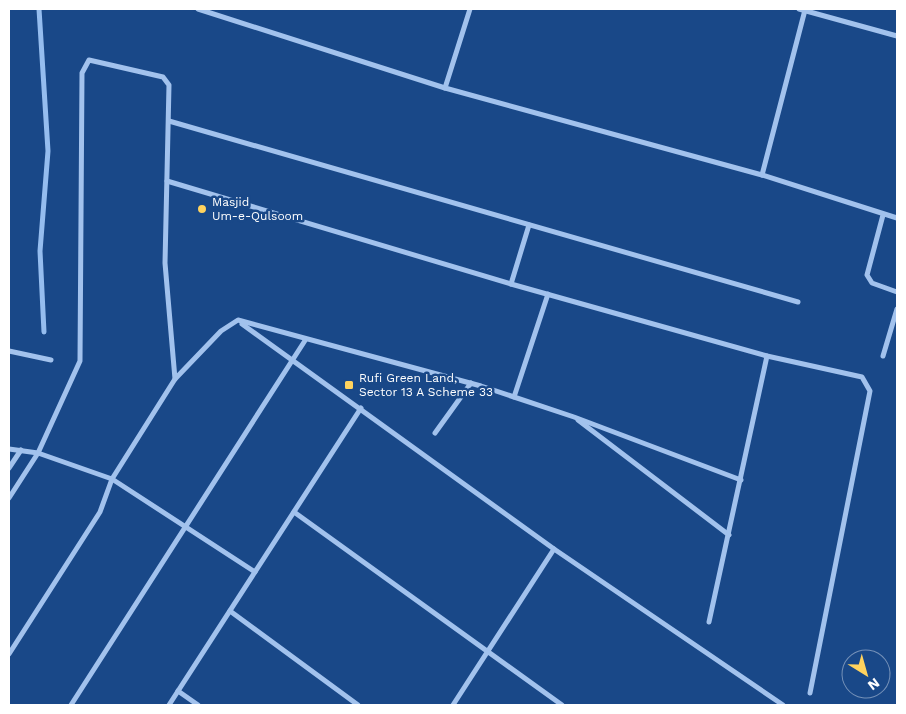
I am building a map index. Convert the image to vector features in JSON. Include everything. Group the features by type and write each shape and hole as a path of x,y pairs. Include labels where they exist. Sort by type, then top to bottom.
{"street":[{"path":"198,9 445,88 762,175 897,218"},
{"path":"445,88 470,9"},
{"path":"762,175 802,10 897,36"},
{"path":"9,498 38,453 80,361 82,73 84,66 89,60 163,77 170,85 165,263 175,379"},
{"path":"169,121 798,302"},
{"path":"167,181 511,284 767,356 862,377 870,391 810,693"},
{"path":"883,215 866,275 872,283 897,292"},
{"path":"511,284 529,225"},
{"path":"514,397 548,294"},
{"path":"883,356 897,309"},
{"path":"238,320 554,549 776,704 783,705"},
{"path":"9,654 100,512 112,480 175,379 221,331 238,320 471,383 574,417 742,480"},
{"path":"71,705 306,339"},
{"path":"9,351 51,360"},
{"path":"709,622 742,480 767,356"},
{"path":"435,433 471,383"},
{"path":"169,705 361,408"},
{"path":"574,417 729,535"},
{"path":"9,449 38,453 112,480 255,572"},
{"path":"9,468 21,450"},
{"path":"294,512 562,705"},
{"path":"453,705 554,549"},
{"path":"230,611 358,705"},
{"path":"178,691 198,705"}],"waterway":[{"path":"39,9 48,151 40,251 44,332"}],"place":[{"name":"Masjid Um-e-Qulsoom","path":"202,209"},
{"name":"Rufi Green Land, Sector 13 A Scheme 33","path":"349,385"}]}
